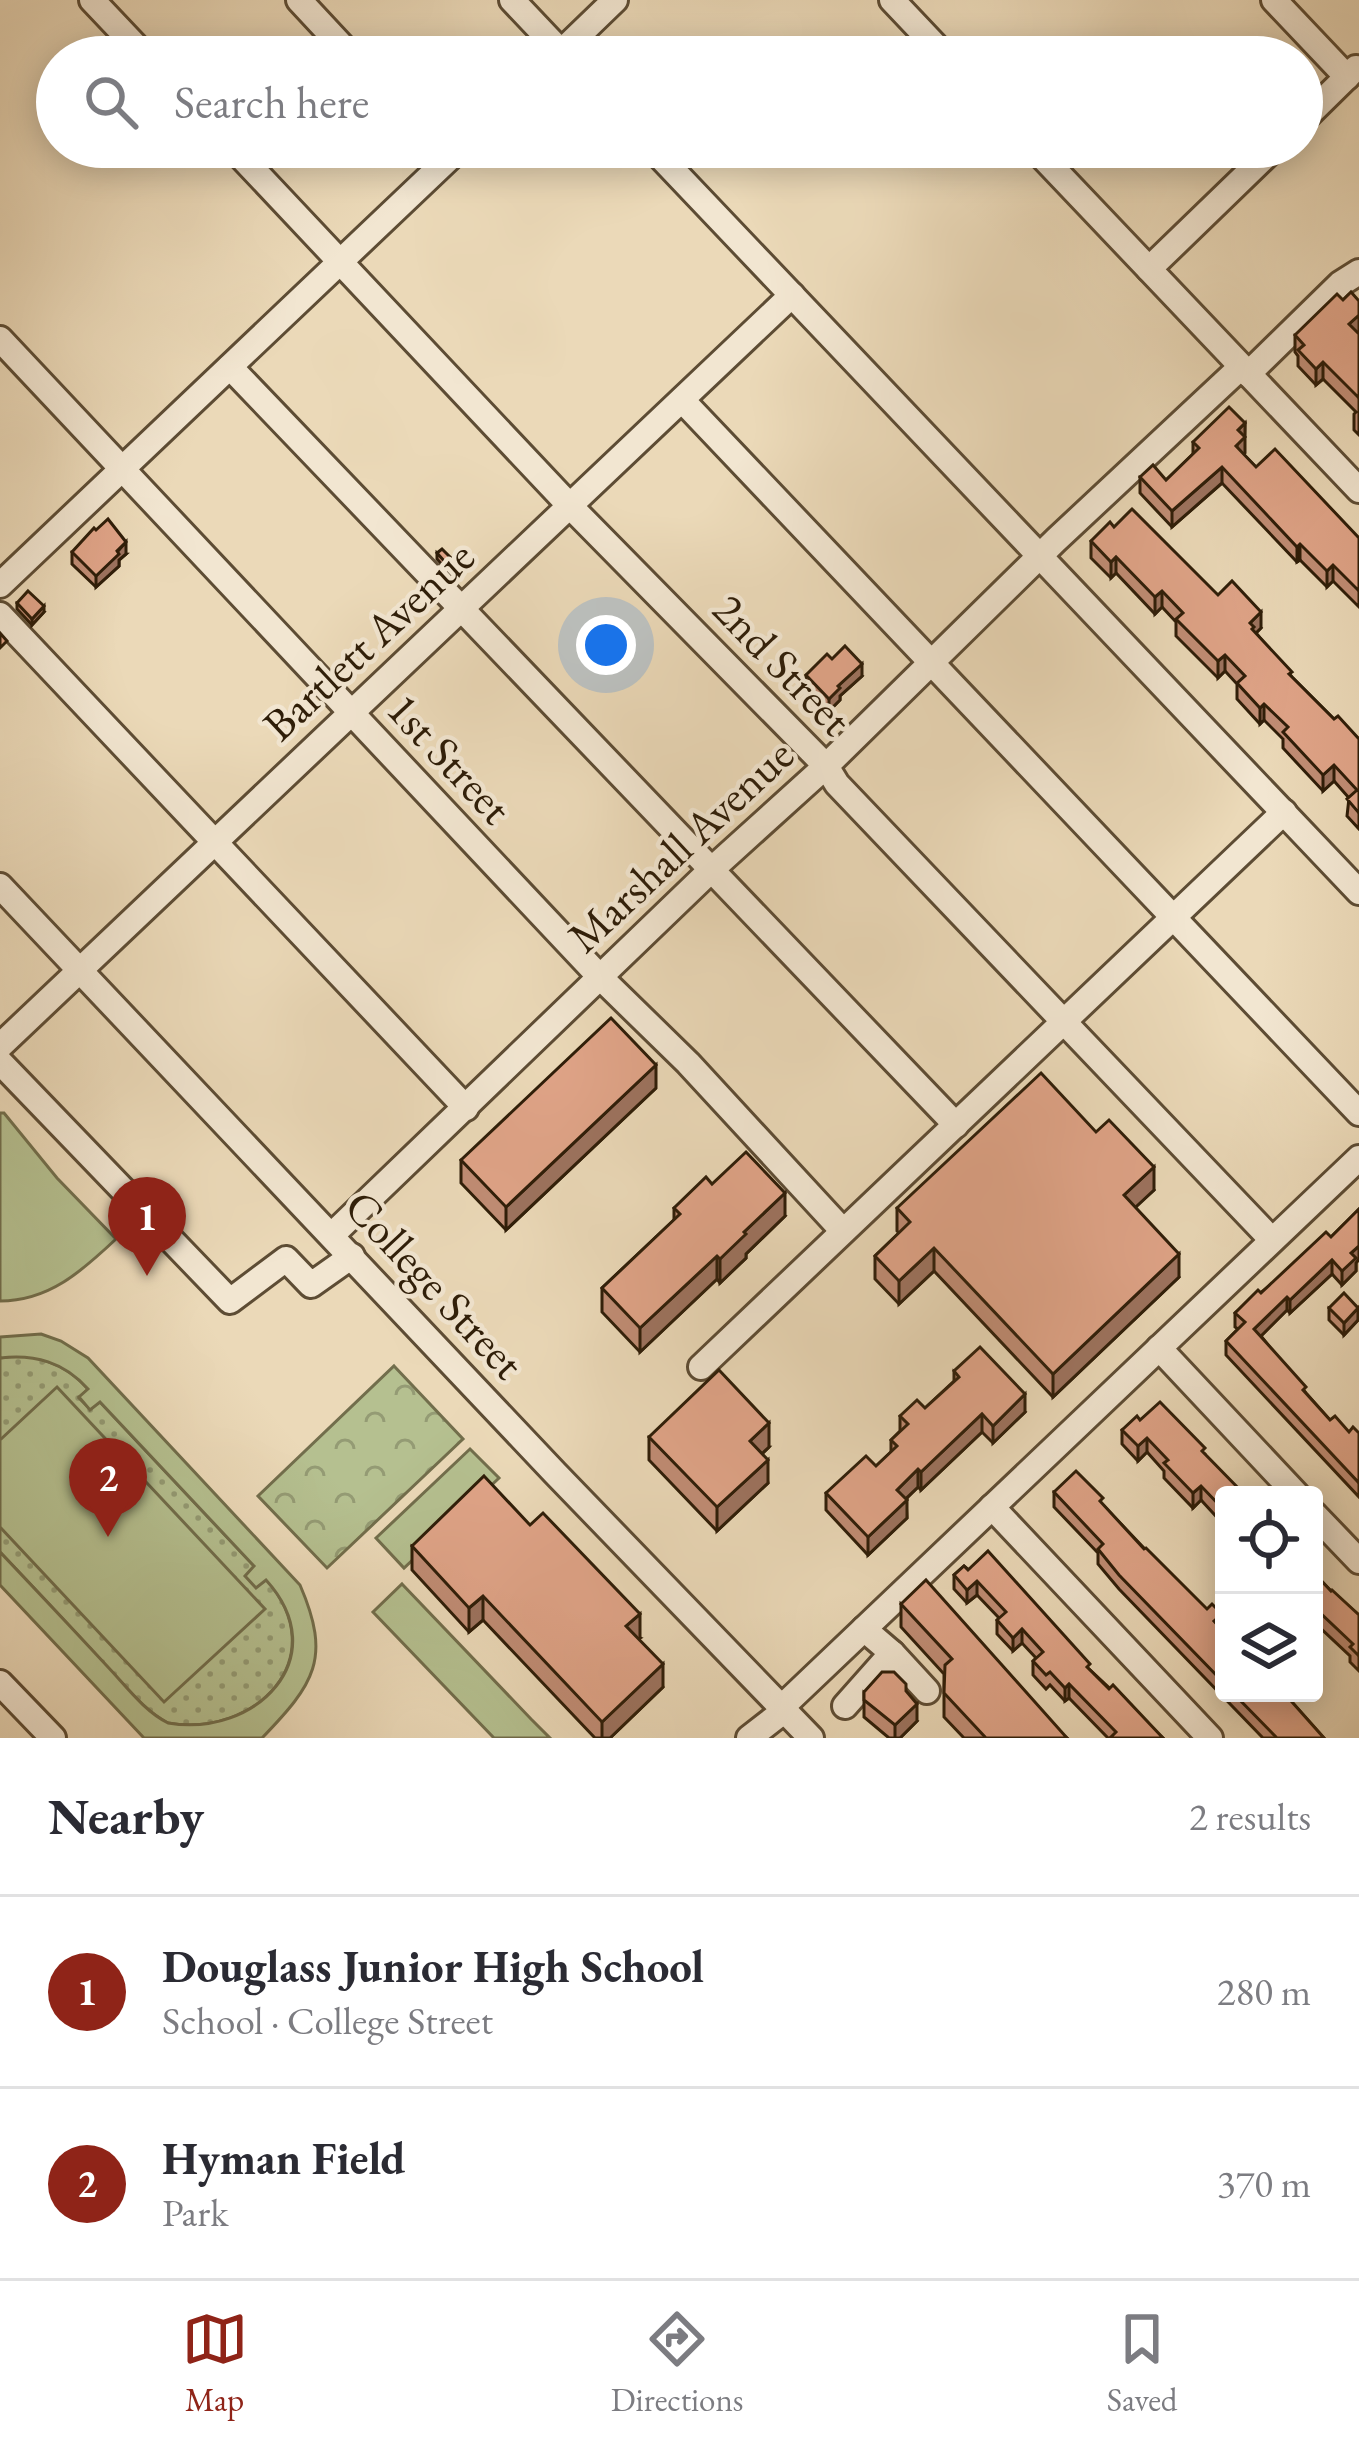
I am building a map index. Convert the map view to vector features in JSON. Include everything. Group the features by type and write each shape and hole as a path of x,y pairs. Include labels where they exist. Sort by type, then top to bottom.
{"street":[{"path":"92,0 126,36"},
{"path":"299,0 332,36"},
{"path":"512,0 544,36"},
{"path":"580,36 615,0"},
{"path":"892,0 926,36"},
{"path":"1274,0 1314,36"},
{"path":"1323,44 1353,71 1323,100"},
{"name":"2nd Street","path":"252,168 570,506 826,766 837,784 1272,1240"},
{"path":"0,585 432,168"},
{"path":"672,168 1359,892"},
{"path":"1053,168 1359,490"},
{"path":"1150,269 1253,168"},
{"name":"Marshall Avenue","path":"332,1235 1041,557 1244,370 1359,272"},
{"name":"Bartlett Avenue","path":"0,1046 792,295"},
{"name":"1st Street","path":"0,339 843,1231"},
{"path":"230,367 956,1124"},
{"path":"682,400 1359,1113"},
{"path":"0,615 466,1108"},
{"path":"700,1367 1284,812"},
{"name":"College Street","path":"0,886 811,1738"},
{"path":"0,1062 230,1300 286,1259 311,1285 352,1256"},
{"path":"749,1738 1359,1158"},
{"path":"1159,1348 1289,1486"},
{"path":"992,1507 1210,1738"},
{"path":"1323,1524 1359,1562"},
{"path":"864,1629 927,1690"},
{"path":"845,1706 892,1653"},
{"path":"0,1683 53,1738"}],"green space":[{"path":"0,1113 116,1239 49,1290 0,1301"},
{"path":"41,1334 88,1358 300,1585 315,1633 312,1669 294,1702 262,1738 144,1738 0,1585 0,1552 136,1698 168,1723 230,1718 256,1705 276,1686 289,1663 293,1637 285,1609 266,1580 256,1588 245,1576 254,1566 100,1402 90,1410 79,1397 88,1389 48,1362 0,1358 0,1337"},
{"path":"22,1355 58,1366 81,1382 88,1389 79,1398 90,1409 99,1401 255,1567 246,1576 256,1587 266,1579 285,1608 292,1637 289,1663 276,1686 256,1705 230,1718 200,1724 168,1723 159,1718 0,1552 0,1358"},
{"path":"394,1366 463,1439 327,1568 258,1496"},
{"path":"57,1387 265,1609 164,1702 0,1527 0,1440"},
{"path":"470,1449 499,1478 404,1568 376,1538"},
{"path":"402,1584 550,1738 494,1738 373,1612"}],"building":[{"path":"1351,292 1359,301 1359,315 1349,324 1359,334 1359,398 1323,362 1316,369 1298,350 1304,345 1295,335 1337,294 1343,300"},
{"path":"1229,407 1245,423 1238,430 1245,437 1236,446 1256,467 1275,449 1359,538 1359,591 1333,565 1327,571 1300,544 1297,547 1222,467 1172,511 1140,477 1153,465 1166,480 1199,448 1193,442"},
{"path":"1132,509 1218,595 1232,581 1261,612 1250,623 1252,629 1292,672 1289,674 1359,739 1359,813 1347,799 1357,790 1334,765 1323,775 1283,732 1288,727 1264,704 1260,708 1237,683 1245,676 1225,655 1218,661 1176,619 1183,613 1162,591 1155,597 1116,557 1111,562 1091,541"},
{"path":"108,519 126,542 96,576 72,552"},
{"path":"442,549 460,567 454,572 437,553"},
{"path":"28,591 44,606 32,619 17,603"},
{"path":"845,646 862,664 829,699 806,675 827,654 832,659"},
{"path":"611,1018 656,1065 506,1207 461,1160"},
{"path":"1041,1073 1096,1132 1109,1120 1154,1167 1124,1195 1179,1254 1053,1374 934,1248 899,1281 875,1256 910,1222 897,1208"},
{"path":"746,1152 785,1193 720,1259 717,1256 640,1328 602,1288 680,1214 674,1208 706,1177 712,1184"},
{"path":"1359,1209 1359,1246 1351,1253 1356,1258 1342,1271 1332,1260 1254,1329 1330,1420 1335,1416 1349,1432 1353,1427 1359,1433 1359,1483 1226,1341 1245,1322 1235,1313 1258,1290 1261,1293 1326,1232 1331,1237"},
{"path":"1344,1293 1358,1308 1344,1323 1329,1308"},
{"path":"980,1347 1025,1394 993,1426 982,1414 921,1472 918,1469 897,1490 907,1500 868,1537 826,1493 866,1456 876,1466 897,1446 891,1440 908,1424 900,1416 917,1400 925,1408 959,1377 954,1371"},
{"path":"719,1370 769,1423 750,1441 768,1460 717,1507 649,1437"},
{"path":"1160,1402 1236,1486 1215,1486 1215,1501 1201,1486 1193,1493 1147,1438 1138,1446 1122,1430 1137,1416 1140,1420"},
{"path":"1076,1471 1144,1549 1207,1609 1212,1604 1215,1607 1215,1674 1119,1575 1098,1549 1103,1544 1054,1492"},
{"path":"484,1476 530,1525 543,1513 640,1614 626,1626 663,1664 602,1722 483,1596 469,1608 412,1546"},
{"path":"988,1551 1090,1664 1087,1667 1109,1689 1113,1685 1163,1738 1110,1738 1116,1732 1069,1684 1065,1688 1050,1672 1046,1675 1033,1661 1043,1652 1022,1629 1013,1638 997,1620 1006,1612 977,1581 967,1590 954,1575 964,1566 968,1570"},
{"path":"926,1580 1067,1738 986,1738 944,1693 945,1665 952,1659 901,1604"},
{"path":"1323,1583 1359,1615 1359,1656 1350,1647 1353,1644 1323,1616"},
{"path":"882,1672 894,1672 917,1704 895,1725 864,1700 864,1692"},
{"path":"1242,1702 1292,1702 1324,1738 1277,1738"}],"place":[{"name":"Douglass Junior High School","path":"147,1276"},
{"name":"Hyman Field","path":"108,1537"}]}
